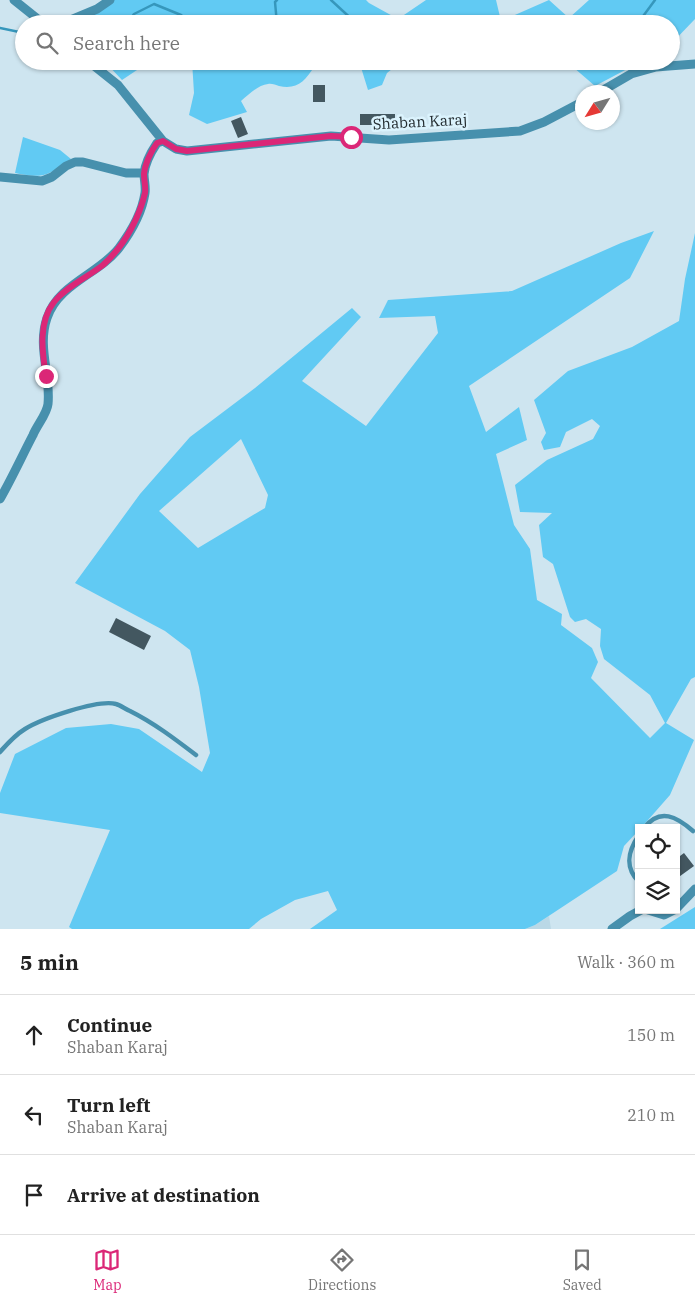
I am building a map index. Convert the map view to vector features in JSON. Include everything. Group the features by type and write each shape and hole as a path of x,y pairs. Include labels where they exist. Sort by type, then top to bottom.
{"street":[{"path":"14,0 33,15"},
{"path":"83,15 97,9 110,0"},
{"path":"680,65 695,64"},
{"path":"0,498 48,407 49,389 43,354 46,318 54,302 70,287 103,265 119,248 131,230 140,211 145,192 144,173 152,149 157,143 163,141 118,85 99,70"},
{"path":"612,85 630,74 645,70"},
{"name":"Shaban Karaj","path":"163,141 176,149 187,151 331,136 389,140 520,131 544,122 575,106"},
{"path":"0,177 42,181 52,178 66,166 75,162 83,162 126,173 144,173"},
{"path":"680,904 695,889"},
{"path":"612,929 635,913"}],"lane":[{"path":"0,752 24,729 33,724 95,705 115,704 149,721 196,755"},
{"path":"648,824 654,818 662,815 679,819 694,831"},
{"path":"635,844 628,864 635,877"}],"shaded area":[{"path":"108,0 366,0 391,15 74,15"},
{"path":"426,0 496,0 500,15 404,15"},
{"path":"549,0 566,15 515,15"},
{"path":"589,0 695,0 695,19 680,35 680,15 572,15"},
{"path":"113,70 137,70 122,80"},
{"path":"193,70 312,70 304,80 291,87 269,84 257,88 241,101 247,112 207,124 189,115 194,93"},
{"path":"362,70 391,70 387,73 382,85 368,90"},
{"path":"576,70 625,70 594,85"},
{"path":"23,137 60,150 71,159 45,175 33,176 15,173"},
{"path":"654,231 630,278 469,386 486,432 519,407 527,440 496,454 514,525 530,549 537,600 562,614 561,625 592,648 598,662 591,678 650,738 665,723 650,695 604,659 600,646 601,629 586,619 575,622 570,617 553,564 543,557 539,525 552,513 520,512 515,485 547,460 593,439 600,426 592,419 566,432 560,447 544,450 541,442 546,433 534,400 568,371 632,347 679,321 685,279 695,233 695,677 691,679 666,723 694,740 670,795 645,824 635,824 635,834 624,846 617,871 535,925 525,929 310,929 337,910 328,891 295,900 261,919 249,929 72,929 69,927 110,830 0,813 0,793 15,754 66,728 111,724 139,729 202,772 210,753 199,687 190,650 165,631 75,583 140,494 190,437 255,388 352,308 361,317 302,381 366,426 438,333 435,316 379,318 388,300 512,291 621,243","holes":["241,439 268,495 265,508 198,548 159,511"]},
{"path":"695,907 695,929 660,929"},
{"path":"549,916 551,929 525,929 535,925"}],"building":[{"path":"313,85 325,85 325,102 313,102"},
{"path":"360,114 395,114 395,125 360,125"},
{"path":"241,117 248,134 238,138 231,121"},
{"path":"116,618 151,636 144,650 109,632"},
{"path":"684,853 694,866 680,876 680,869 680,856"}],"waterway":[{"path":"276,15 275,2 277,0"},
{"path":"331,0 347,15"},
{"path":"644,15 655,0"},
{"path":"133,15 154,4 181,15"},
{"path":"0,28 15,31"}],"route":[{"path":"46,376 43,336 46,318 54,302 70,287 103,265 119,248 131,230 140,211 145,192 144,173 152,149 157,143 163,141 176,149 187,151 331,136 351,137"}]}
